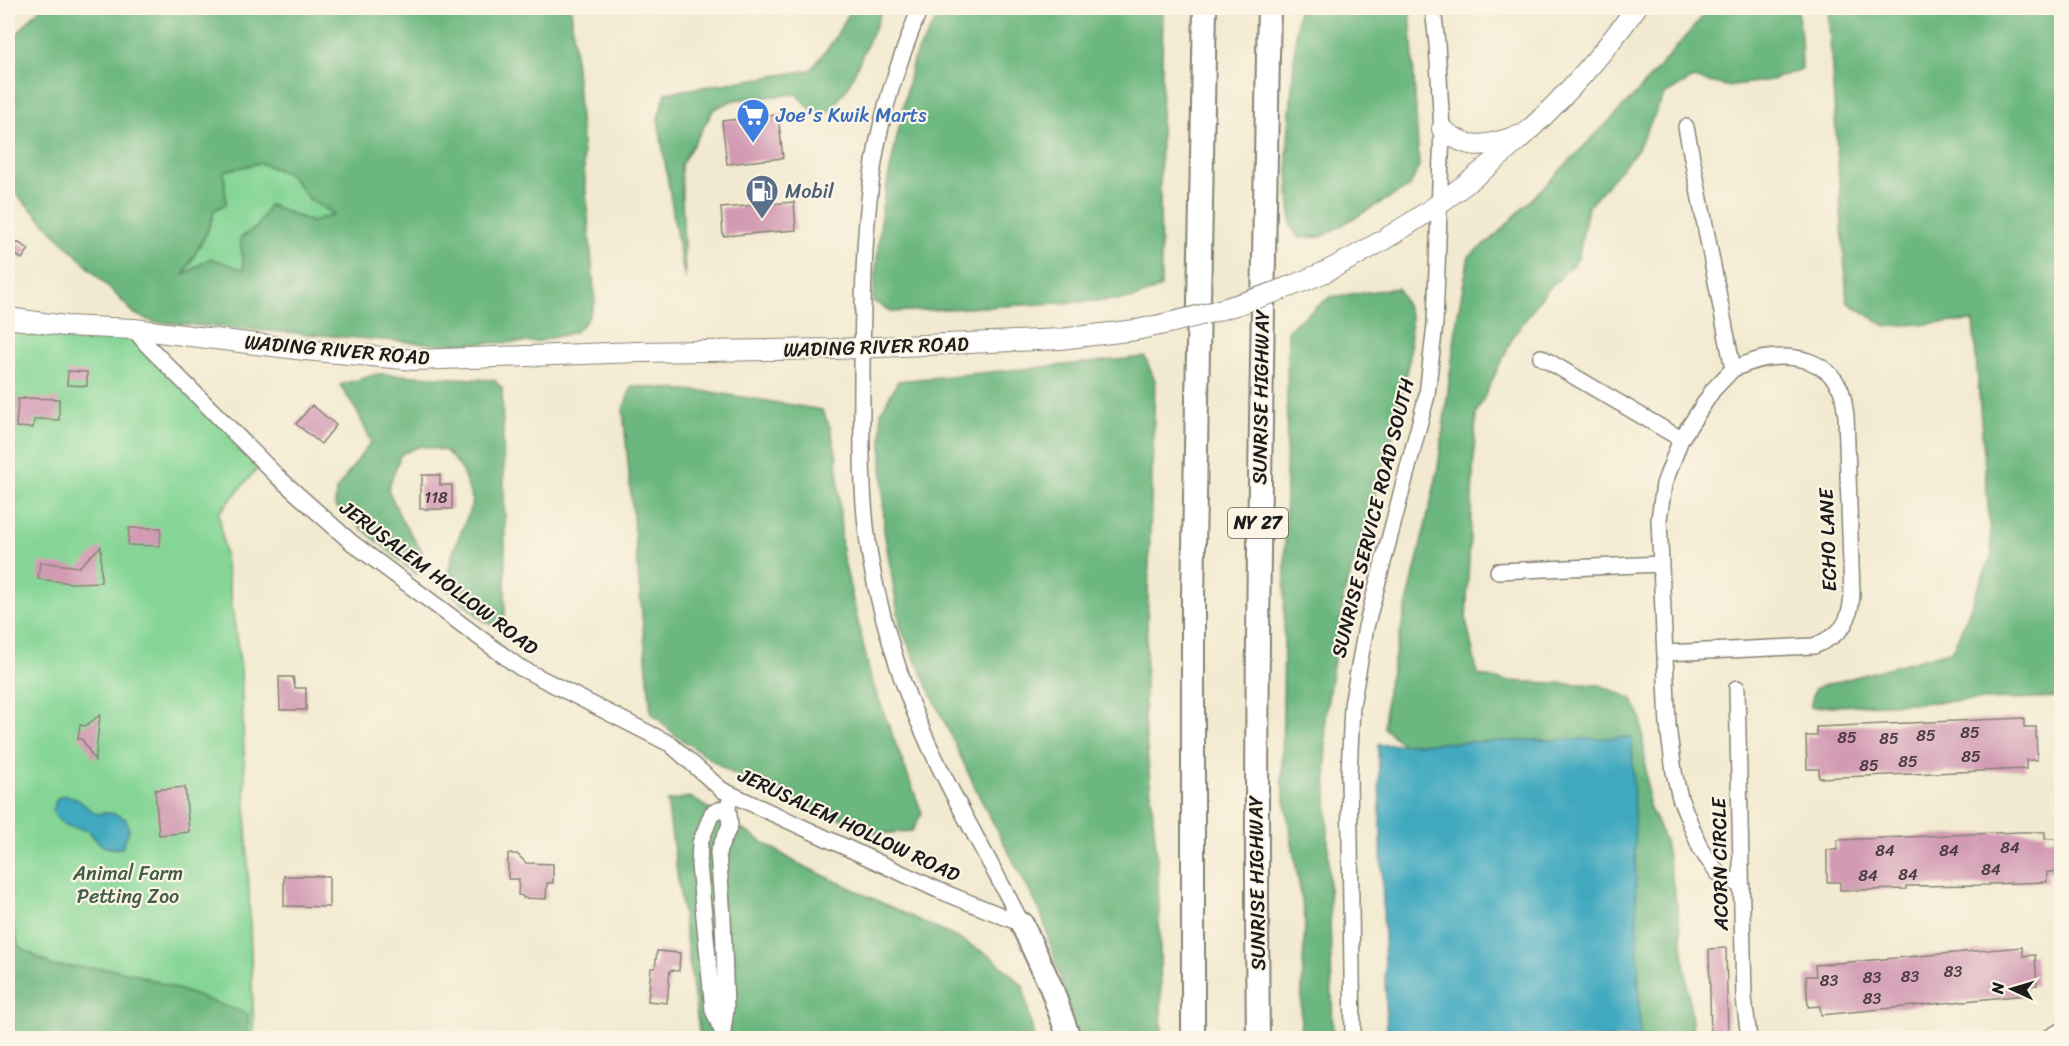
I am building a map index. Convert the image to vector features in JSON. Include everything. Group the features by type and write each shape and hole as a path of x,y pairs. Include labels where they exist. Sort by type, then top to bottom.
{"highway":[{"path":"1193,1038 1193,616 1205,8"},
{"name":"SUNRISE HIGHWAY","path":"1258,1038 1257,632 1269,8"},
{"path":"1022,924 1051,987 1069,1038"}],"main road":[{"name":"WADING RIVER ROAD","path":"8,318 64,326 134,329 305,350 414,360 626,352 862,348 1060,339 1136,330 1236,306 1279,291 1324,272 1377,243 1441,202 1478,175 1527,133 1599,55 1636,8"},
{"path":"1442,129 1458,141 1472,145 1487,144 1527,133"}],"street":[{"path":"920,8 885,109 875,158 865,257 862,348 862,458 865,516 873,572 888,634 908,694 929,743 1022,924"},
{"name":"SUNRISE SERVICE ROAD SOUTH","path":"1353,1038 1349,784 1352,705 1366,627 1427,395 1435,324 1441,202 1442,129 1433,8"},
{"path":"1686,127 1732,369 1713,390 1681,439 1664,484 1659,519 1668,726 1680,798 1701,850 1718,873 1742,887"},
{"name":"JERUSALEM HOLLOW ROAD","path":"134,329 147,345 278,477 351,542 519,667 670,744 722,790 730,800 1022,924"},
{"path":"1541,357 1681,439"},
{"name":"ECHO LANE","path":"1665,652 1814,646 1832,639 1843,628 1850,612 1852,594 1846,415 1841,390 1832,375 1819,364 1796,357 1767,358 1732,369"},
{"path":"1498,571 1661,564"},
{"name":"ACORN CIRCLE","path":"1737,688 1744,998 1749,1038"},
{"path":"722,1035 726,1009 718,852 730,825 730,800"},
{"path":"722,1035 713,1010 699,865 700,843 712,813 730,800"},
{"path":"704,918 723,917"},
{"path":"2048,1038 2061,1030"}],"green space":[{"path":"40,8 571,8 595,302 587,320 575,332 536,342 435,344 153,322 135,314 8,186 8,44","holes":["260,163 289,174 310,200 334,214 311,222 269,205 257,227 240,238 244,270 210,258 184,275 205,235 214,210 226,204 224,171"]},
{"path":"852,8 882,8 848,87 822,121 796,94 734,100 714,109 681,165 685,279 658,118 666,93 811,70 833,41"},
{"path":"943,8 1163,8 1161,287 1132,299 892,312 873,301 882,208 913,60"},
{"path":"1298,8 1410,8 1419,166 1410,186 1321,237 1299,238 1291,226 1287,153"},
{"path":"1710,8 1797,8 1802,69 1771,80 1726,86 1693,78 1664,95 1637,150 1588,207 1578,259 1543,295 1513,337 1476,414 1466,620 1478,675 1506,681 1600,685 1632,699 1641,718 1649,806 1665,841 1678,912 1694,1038 1415,1038 1419,759 1384,728 1387,690 1437,475 1458,313 1469,256 1492,239 1635,95"},
{"path":"1828,8 2061,8 2061,697 1810,707 1815,688 1953,650 1992,554 1973,321 1886,326 1847,302"},
{"path":"260,163 289,174 310,200 335,213 312,222 270,205 257,227 241,238 244,270 184,276 209,227 214,210 226,204 224,171"},
{"path":"1398,288 1411,317 1410,356 1392,439 1344,595 1325,718 1333,1038 1300,1038 1305,920 1282,783 1288,329 1330,297"},
{"name":"Animal Farm Petting Zoo","path":"8,317 132,329 263,462 219,513 241,671 254,1038 128,1038 8,975"},
{"path":"1145,357 1155,381 1144,717 1158,870 1162,1038 1078,1038 1041,913 981,800 901,629 884,531 881,412 898,381"},
{"path":"377,374 494,380 502,388 505,631 484,621 447,589 453,555 473,501 461,468 446,451 421,446 401,454 388,489 402,521 422,551 417,575 335,506 336,490 371,442 358,413 340,385"},
{"path":"632,386 711,392 822,410 830,427 837,457 842,552 871,679 922,813 912,831 877,834 730,772 675,735 651,712 623,409"},
{"path":"690,797 795,862 959,939 992,957 1023,986 1034,1038 700,1038 667,801"},
{"path":"8,903 18,946 53,966 113,969 138,975 248,1014 249,1038 8,1038"}],"water":[{"path":"1632,737 1640,1038 1387,1038 1378,745"},
{"path":"65,795 78,800 97,814 112,813 126,819 129,830 122,848 107,847 99,843 89,831 67,826 59,821 52,810 57,798"}],"building":[{"path":"778,115 783,158 727,164 722,121"},
{"path":"794,202 796,230 723,236 721,208"},
{"path":"17,242 29,249 22,259 11,252"},
{"path":"68,371 87,372 87,386 67,385"},
{"path":"18,399 59,399 59,420 38,419 34,420 33,428 16,427"},
{"path":"312,405 336,425 321,444 296,424"},
{"path":"422,475 440,475 440,485 452,485 452,509 420,509"},
{"path":"129,528 161,528 160,546 128,545"},
{"path":"101,546 101,582 72,583 38,579 40,562 79,567"},
{"path":"279,677 293,677 295,688 306,688 306,710 280,710"},
{"path":"100,715 95,761 82,739 78,739 80,725 85,726"},
{"path":"2024,718 2024,727 2036,727 2037,760 2026,760 2026,769 1819,778 1819,769 1807,769 1806,736 1817,736 1816,727"},
{"path":"185,787 189,832 159,835 155,790"},
{"path":"2045,832 2045,839 2056,839 2057,872 2047,872 2047,882 1840,890 1840,882 1827,882 1827,850 1837,850 1837,840"},
{"path":"508,854 517,854 526,863 553,864 553,883 547,883 546,899 523,898 518,895 519,879 508,879"},
{"path":"284,876 329,876 329,907 284,906"},
{"path":"2022,947 2023,956 2035,955 2037,985 2026,986 2026,995 1821,1015 1820,1006 1808,1007 1806,976 1816,976 1815,965"},
{"path":"1726,948 1728,1038 1711,1038 1709,949"},
{"path":"657,951 680,953 679,971 670,970 667,1003 648,1001 651,968 655,968"}],"place":[{"name":"Joe's Kwik Marts","path":"753,144"},
{"name":"Mobil","path":"762,220"}]}
